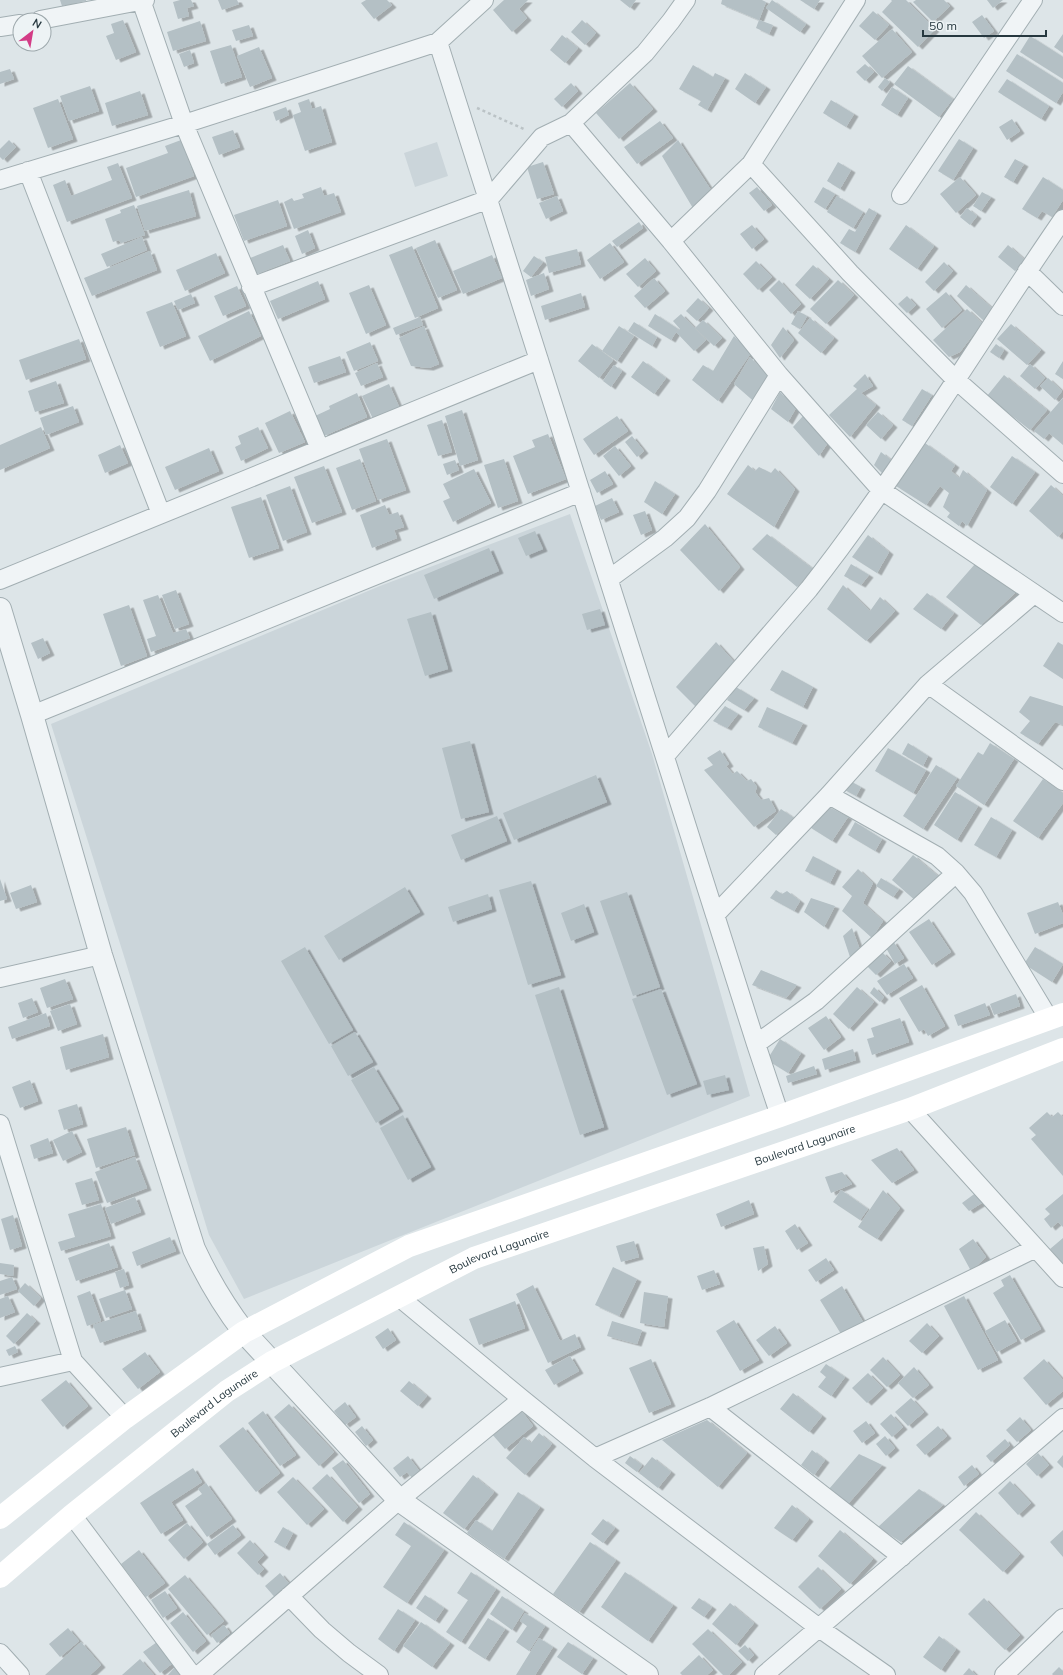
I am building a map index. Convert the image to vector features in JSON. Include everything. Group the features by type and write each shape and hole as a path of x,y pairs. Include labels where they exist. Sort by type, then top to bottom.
{"main road":[{"path":"0,1518 125,1418 244,1332 409,1246 780,1116 1056,1017"},
{"name":"Boulevard Lagunaire","path":"0,1576 72,1515 227,1391 272,1362 474,1258 910,1109 1063,1049"}],"street":[{"path":"52,18 143,0 184,124 320,449"},
{"path":"0,180 184,124 438,42 484,0"},
{"path":"251,287 489,199 542,137 571,123 645,53 686,0"},
{"path":"671,241 751,164 856,0"},
{"path":"901,195 1033,0"},
{"path":"0,27 12,25"},
{"path":"438,42 780,1116"},
{"path":"571,123 671,241 779,375 881,490 1063,613"},
{"path":"751,164 850,273 955,379 1063,474"},
{"path":"28,171 161,514"},
{"path":"665,756 809,589 881,490 1063,219"},
{"path":"1027,271 1063,306"},
{"path":"0,580 539,360"},
{"path":"609,579 665,538 686,518 707,491 779,375"},
{"path":"32,715 581,492"},
{"path":"715,915 829,795 928,684 1034,594"},
{"path":"0,609 101,955 194,1249 210,1282 228,1311 244,1332 399,1500 647,1675"},
{"path":"928,684 1063,781"},
{"path":"829,795 937,856 956,873 973,893 1056,1017"},
{"path":"756,1044 816,1001 956,873"},
{"path":"0,978 101,955"},
{"path":"910,1109 1063,1278"},
{"path":"0,1124 73,1361 125,1418"},
{"path":"595,1458 710,1407 1036,1248"},
{"path":"399,1297 595,1458 818,1628 886,1675"},
{"path":"0,1377 73,1361"},
{"path":"199,1675 399,1500 522,1399"},
{"path":"710,1407 902,1557"},
{"path":"764,1675 1063,1418"},
{"path":"72,1515 192,1675"},
{"path":"289,1596 322,1630 349,1653 379,1675"},
{"path":"1004,1675 1063,1618"},
{"path":"0,1653 20,1675"}],"path":[{"path":"457,99 542,137"}],"shaded area":[{"path":"437,142 448,176 415,187 404,153"},
{"path":"570,514 652,754 750,1096 244,1299 209,1235 51,724 380,586"}],"building":[{"path":"60,0 86,0 86,1 62,6"},
{"path":"180,0 191,0 194,6 187,8 189,16 178,19 173,2"},
{"path":"218,0 237,0 239,4 222,10"},
{"path":"366,0 387,0 392,5 374,19 361,3"},
{"path":"504,0 528,0 519,9 527,18 512,32 493,10"},
{"path":"620,0 636,0 630,8"},
{"path":"722,0 762,0 766,2 759,20 721,4"},
{"path":"772,0 806,24 800,32 766,8"},
{"path":"800,0 820,0 814,9"},
{"path":"891,0 906,0 935,29 918,47 882,12 892,1"},
{"path":"916,0 944,0 950,6 933,22 913,2"},
{"path":"987,0 1003,0 993,8"},
{"path":"873,11 889,25 875,40 859,26"},
{"path":"982,15 994,31 984,38 972,22"},
{"path":"123,20 136,52 116,60 106,36 114,33 111,24"},
{"path":"582,20 596,33 585,45 571,32"},
{"path":"759,20 773,25 769,34 756,28"},
{"path":"200,21 206,41 173,51 167,32"},
{"path":"249,25 253,36 236,41 232,30"},
{"path":"892,29 912,52 882,78 862,56"},
{"path":"1063,34 1063,53 1054,47"},
{"path":"562,35 578,48 565,63 550,50"},
{"path":"1030,36 1063,57 1063,79 1020,52"},
{"path":"231,45 242,77 221,84 210,51"},
{"path":"259,47 272,78 250,87 237,56"},
{"path":"190,50 194,63 184,67 179,54"},
{"path":"1017,54 1063,83 1063,92 1056,103 1006,71"},
{"path":"865,64 874,72 865,81 856,72"},
{"path":"693,65 713,77 715,73 725,78 707,110 698,105 701,101 679,89"},
{"path":"908,66 953,99 939,117 894,84"},
{"path":"10,69 14,79 0,84 0,72"},
{"path":"745,73 766,87 755,103 735,89"},
{"path":"885,78 890,82 882,91 878,87"},
{"path":"1007,79 1049,106 1041,119 998,92"},
{"path":"571,83 578,91 562,107 554,99"},
{"path":"630,83 653,109 619,139 596,113"},
{"path":"90,86 99,111 69,121 60,96"},
{"path":"892,87 908,98 897,115 881,105"},
{"path":"140,91 148,115 112,126 105,103"},
{"path":"58,99 73,139 48,148 33,108"},
{"path":"309,99 312,109 321,106 332,142 305,151 293,115 301,112 298,103"},
{"path":"831,100 854,114 846,127 823,113"},
{"path":"286,107 289,115 276,121 273,112"},
{"path":"1012,119 1020,131 1007,140 999,127"},
{"path":"660,121 673,138 637,164 624,147"},
{"path":"233,130 240,147 219,155 212,137"},
{"path":"959,139 973,148 953,180 938,171"},
{"path":"9,140 16,147 3,160 0,157 0,149"},
{"path":"181,140 194,176 136,197 126,168 168,153 165,146"},
{"path":"678,140 713,193 694,210 662,156"},
{"path":"1015,159 1024,164 1013,182 1004,177"},
{"path":"543,162 554,194 537,199 527,167"},
{"path":"838,162 851,170 840,189 827,181"},
{"path":"118,163 132,198 67,222 53,185 65,180 71,196 112,180 107,167"},
{"path":"960,177 976,195 956,213 940,194"},
{"path":"1043,177 1063,190 1063,200 1052,217 1042,211 1037,218 1022,209"},
{"path":"321,187 324,196 334,193 341,212 294,229 284,202 292,198 294,201 304,198 302,194"},
{"path":"757,187 772,205 764,211 749,193"},
{"path":"823,187 835,194 825,209 814,202"},
{"path":"189,190 196,216 145,231 137,206"},
{"path":"982,192 991,197 981,211 973,206"},
{"path":"557,196 563,211 546,219 539,203"},
{"path":"837,196 863,212 853,228 827,212"},
{"path":"278,200 287,226 244,241 234,215"},
{"path":"134,205 145,235 121,243 119,240 113,242 105,219 121,213 120,210"},
{"path":"869,208 877,213 855,252 840,243 849,229 855,232"},
{"path":"967,208 977,216 970,225 960,217"},
{"path":"639,222 643,228 617,247 612,241"},
{"path":"752,225 764,239 752,249 740,234"},
{"path":"906,225 934,246 917,269 889,249"},
{"path":"308,230 315,248 302,254 295,236"},
{"path":"142,237 147,250 107,267 101,254"},
{"path":"435,240 457,290 438,298 416,248"},
{"path":"610,243 624,262 600,279 587,260"},
{"path":"283,245 290,261 257,274 250,258"},
{"path":"1008,245 1025,260 1015,271 998,257"},
{"path":"412,246 438,308 415,318 389,255"},
{"path":"577,249 581,264 549,273 545,257"},
{"path":"150,251 157,270 92,296 84,278"},
{"path":"216,253 225,273 185,291 176,270"},
{"path":"492,255 502,278 463,294 453,271"},
{"path":"534,256 543,262 531,277 523,271"},
{"path":"645,258 656,271 638,287 626,274"},
{"path":"756,261 772,277 758,290 743,274"},
{"path":"944,262 953,271 934,291 925,282"},
{"path":"813,265 829,279 810,299 795,285"},
{"path":"544,273 549,289 531,296 526,280"},
{"path":"654,278 665,291 645,308 634,296"},
{"path":"779,280 801,304 791,314 769,290"},
{"path":"838,280 854,295 826,324 810,309"},
{"path":"318,281 325,299 278,319 270,301"},
{"path":"369,285 386,325 366,334 349,293"},
{"path":"966,285 994,310 984,321 957,296"},
{"path":"237,286 246,306 223,316 214,296"},
{"path":"946,292 962,310 942,328 926,309"},
{"path":"581,293 585,307 545,320 541,306"},
{"path":"191,294 195,303 178,310 174,301"},
{"path":"907,296 916,305 907,313 898,304"},
{"path":"698,298 709,308 697,321 686,311"},
{"path":"172,302 186,336 160,347 146,312"},
{"path":"967,309 982,323 960,352 949,357 933,340"},
{"path":"249,311 261,336 210,361 198,336"},
{"path":"798,311 807,316 800,329 791,324"},
{"path":"655,314 678,329 671,340 648,326"},
{"path":"681,314 706,340 694,351 676,332 680,329 673,321"},
{"path":"420,317 423,325 396,335 393,328"},
{"path":"810,318 834,338 821,353 798,333"},
{"path":"703,320 722,338 714,346 695,328"},
{"path":"634,322 657,337 652,346 628,331"},
{"path":"1011,324 1041,350 1027,365 997,339"},
{"path":"424,326 439,364 429,368 411,366 399,338"},
{"path":"619,326 634,336 617,361 602,351"},
{"path":"783,327 794,340 780,358 771,345"},
{"path":"734,336 751,353 718,401 692,380 703,365 713,371"},
{"path":"79,339 86,359 26,380 19,360"},
{"path":"370,342 378,361 354,371 346,352"},
{"path":"592,344 613,360 599,378 578,361"},
{"path":"996,344 1004,350 999,358 990,352"},
{"path":"340,356 346,372 314,383 308,367"},
{"path":"750,357 770,377 758,405 734,384"},
{"path":"643,361 666,378 654,394 631,377"},
{"path":"1063,361 1063,379 1055,374"},
{"path":"377,363 383,377 361,386 355,373"},
{"path":"1030,364 1045,378 1035,389 1020,376"},
{"path":"614,365 622,371 611,387 603,381"},
{"path":"865,374 873,386 861,393 876,405 850,437 829,415 857,389 853,386"},
{"path":"1004,375 1047,410 1030,430 987,396"},
{"path":"1048,378 1062,391 1055,400 1040,386"},
{"path":"56,381 64,403 35,412 28,391"},
{"path":"389,384 400,409 374,421 362,396"},
{"path":"922,389 932,395 912,426 902,420"},
{"path":"780,392 796,408 788,422 771,409"},
{"path":"357,393 367,417 324,436 315,416 330,409 329,406"},
{"path":"1063,398 1063,445 1049,433 1044,439 1034,431"},
{"path":"73,406 79,422 46,435 40,418"},
{"path":"462,410 478,460 460,466 445,416"},
{"path":"290,411 305,442 279,453 265,423"},
{"path":"878,412 893,425 881,439 866,425"},
{"path":"617,416 628,431 594,455 583,439"},
{"path":"803,416 827,444 819,456 793,427"},
{"path":"442,420 452,452 438,456 427,425"},
{"path":"41,427 50,448 0,470 0,445"},
{"path":"258,427 268,448 241,461 235,447 241,444 238,436"},
{"path":"548,434 566,479 528,494 513,456 535,447 532,440"},
{"path":"632,436 644,451 637,457 625,442"},
{"path":"387,439 406,490 378,500 359,449"},
{"path":"925,443 955,465 951,471 959,478 963,470 987,490 967,526 962,521 959,526 947,517 950,513 943,507 949,493 940,486 926,505 896,486"},
{"path":"120,445 128,463 105,473 98,455"},
{"path":"615,446 631,466 619,476 603,456"},
{"path":"209,448 219,471 175,490 165,467"},
{"path":"881,452 891,460 883,474 874,465"},
{"path":"1012,456 1035,472 1012,504 990,487"},
{"path":"360,459 376,501 352,510 336,468"},
{"path":"504,459 518,501 498,508 484,465"},
{"path":"455,460 459,470 447,475 443,464"},
{"path":"748,465 755,471 759,467 771,473 775,468 795,489 774,527 727,494"},
{"path":"324,466 342,512 312,523 294,477"},
{"path":"474,469 491,503 453,522 443,501 450,498 443,484"},
{"path":"605,471 613,484 597,493 590,480"},
{"path":"655,481 675,494 662,514 644,502"},
{"path":"1051,485 1063,496 1063,531 1058,537 1029,511"},
{"path":"290,486 307,532 283,541 266,495"},
{"path":"261,497 279,548 249,558 231,507"},
{"path":"612,498 619,512 601,520 595,506"},
{"path":"385,505 389,515 398,512 404,527 394,530 397,538 372,548 360,515"},
{"path":"645,511 652,530 641,535 633,515"},
{"path":"705,524 740,567 719,591 680,550"},
{"path":"535,531 543,549 526,556 518,538"},
{"path":"767,534 813,569 797,587 752,549"},
{"path":"868,535 889,552 877,573 852,557"},
{"path":"489,548 499,571 434,599 424,575"},
{"path":"851,564 869,575 861,585 844,576"},
{"path":"975,564 1016,592 981,625 946,597"},
{"path":"843,585 870,611 880,597 895,611 866,641 827,609"},
{"path":"176,590 189,624 175,629 162,595"},
{"path":"927,593 954,613 941,629 913,609"},
{"path":"158,595 173,633 186,629 190,638 151,652 147,639 156,636 143,600"},
{"path":"129,605 147,656 121,666 103,614"},
{"path":"600,609 605,625 587,630 582,614"},
{"path":"431,612 448,669 425,676 407,619"},
{"path":"43,638 50,653 38,659 31,643"},
{"path":"716,642 736,664 697,708 676,687"},
{"path":"1058,642 1063,645 1063,679 1043,666"},
{"path":"782,670 813,687 803,707 770,690"},
{"path":"736,687 754,698 744,710 727,700"},
{"path":"1030,696 1063,706 1063,725 1055,722 1038,744 1020,733 1030,721 1019,712"},
{"path":"725,706 738,714 727,728 713,721"},
{"path":"767,707 803,723 792,743 758,727"},
{"path":"470,741 489,812 461,819 442,748"},
{"path":"908,743 928,756 923,766 902,754"},
{"path":"990,743 1014,759 984,805 956,786 978,752 983,755"},
{"path":"888,748 926,770 913,793 875,771"},
{"path":"720,750 729,764 726,766 733,774 737,771 747,781 751,779 757,787 755,792 761,800 769,798 776,811 754,827 704,770 713,765 707,758"},
{"path":"936,765 957,778 923,829 903,816"},
{"path":"596,775 607,802 514,840 503,813"},
{"path":"1043,779 1063,793 1063,803 1038,838 1013,821"},
{"path":"848,780 861,787 856,796 843,789"},
{"path":"955,792 978,806 957,840 934,825"},
{"path":"827,806 848,817 832,841 808,826"},
{"path":"781,809 794,818 776,835 767,827"},
{"path":"497,816 507,841 461,860 451,835"},
{"path":"991,817 1012,830 996,857 974,845"},
{"path":"855,822 882,839 875,851 848,835"},
{"path":"913,855 938,876 917,902 892,880"},
{"path":"813,856 837,869 830,883 805,871"},
{"path":"858,869 873,883 863,903 883,921 872,938 842,911 852,896 842,887"},
{"path":"881,878 899,889 893,897 876,886"},
{"path":"0,879 7,899 0,901"},
{"path":"531,881 561,975 528,985 499,890"},
{"path":"31,885 37,902 16,909 10,893"},
{"path":"405,887 420,912 339,960 324,936"},
{"path":"776,890 782,894 787,891 800,901 794,911 770,898"},
{"path":"627,892 660,987 633,996 600,901"},
{"path":"488,894 492,909 453,922 448,907"},
{"path":"811,898 835,906 824,927 804,912"},
{"path":"1058,902 1063,915 1063,923 1035,934 1027,913"},
{"path":"584,904 594,932 571,941 561,913"},
{"path":"929,919 951,952 932,965 909,932"},
{"path":"852,928 860,950 850,957 843,936"},
{"path":"893,941 904,958 895,964 885,946"},
{"path":"305,947 353,1030 329,1044 281,961"},
{"path":"1035,947 1063,964 1052,982 1024,964"},
{"path":"882,952 891,961 876,975 867,966"},
{"path":"904,964 913,978 887,995 877,981"},
{"path":"761,970 797,985 786,998 752,985"},
{"path":"65,979 73,999 47,1008 40,988"},
{"path":"922,985 945,1026 928,1036 924,1029 919,1032 899,998"},
{"path":"559,987 604,1127 580,1135 535,995"},
{"path":"857,987 874,1002 849,1029 833,1014"},
{"path":"874,987 884,997 880,1002 870,993"},
{"path":"661,989 697,1084 667,1095 632,999"},
{"path":"1016,994 1020,1006 994,1015 990,1004"},
{"path":"32,998 38,1012 23,1018 18,1003"},
{"path":"985,1003 990,1015 958,1026 954,1015"},
{"path":"70,1004 77,1024 58,1031 50,1011"},
{"path":"46,1013 50,1026 12,1039 8,1027"},
{"path":"826,1016 841,1037 824,1050 808,1028"},
{"path":"900,1018 909,1042 872,1055 867,1039 874,1037 871,1028"},
{"path":"355,1032 373,1062 348,1076 331,1046"},
{"path":"103,1034 109,1057 66,1070 60,1047"},
{"path":"780,1039 801,1053 788,1073 767,1060"},
{"path":"853,1049 856,1060 825,1070 822,1059"},
{"path":"814,1066 817,1074 788,1083 786,1076"},
{"path":"374,1067 399,1109 376,1123 351,1080"},
{"path":"725,1075 729,1090 707,1095 703,1081"},
{"path":"30,1080 38,1101 20,1108 12,1087"},
{"path":"77,1104 83,1124 64,1130 58,1110"},
{"path":"1047,1112 1052,1117 1058,1112 1063,1117 1063,1176 1031,1139 1036,1135 1029,1128"},
{"path":"403,1115 431,1167 408,1180 380,1128"},
{"path":"126,1127 135,1155 96,1168 87,1139"},
{"path":"72,1131 82,1152 63,1161 53,1140"},
{"path":"48,1138 53,1153 34,1159 30,1145"},
{"path":"897,1148 914,1170 892,1183 871,1160"},
{"path":"135,1157 147,1188 107,1203 95,1172"},
{"path":"842,1172 852,1184 831,1193 825,1177"},
{"path":"92,1178 99,1200 82,1205 75,1183"},
{"path":"841,1190 868,1209 860,1220 833,1202"},
{"path":"883,1190 900,1208 877,1239 858,1227"},
{"path":"977,1192 985,1201 969,1211 962,1203"},
{"path":"1063,1194 1063,1227 1058,1222 1051,1228 1044,1219 1050,1214 1045,1209"},
{"path":"135,1197 141,1212 111,1224 105,1208"},
{"path":"749,1200 754,1214 721,1227 716,1214"},
{"path":"101,1204 111,1236 61,1251 58,1242 75,1237 68,1214"},
{"path":"13,1215 22,1246 10,1250 1,1219"},
{"path":"795,1224 808,1243 797,1250 785,1231"},
{"path":"170,1237 176,1251 137,1266 132,1252"},
{"path":"1063,1238 1063,1264 1050,1249"},
{"path":"973,1239 986,1257 971,1271 959,1249"},
{"path":"634,1241 639,1257 621,1262 616,1246"},
{"path":"109,1243 118,1267 76,1281 68,1258"},
{"path":"764,1246 768,1264 758,1271 753,1248"},
{"path":"826,1258 834,1270 816,1282 808,1270"},
{"path":"0,1263 14,1265 13,1276 0,1274"},
{"path":"613,1267 637,1279 619,1316 595,1305"},
{"path":"124,1269 129,1285 120,1288 115,1272"},
{"path":"714,1270 720,1284 702,1290 697,1276"},
{"path":"1010,1275 1041,1329 1021,1340 993,1293 1004,1286 1001,1280"},
{"path":"12,1277 17,1289 0,1295 0,1281"},
{"path":"25,1283 41,1298 34,1306 18,1291"},
{"path":"533,1285 560,1341 575,1334 581,1347 548,1363 516,1294"},
{"path":"842,1286 863,1322 841,1334 820,1300"},
{"path":"125,1290 132,1309 106,1318 99,1299"},
{"path":"90,1291 101,1321 87,1326 77,1296"},
{"path":"644,1292 668,1296 664,1327 640,1323"},
{"path":"8,1296 15,1312 0,1318 0,1299"},
{"path":"964,1296 998,1360 978,1370 944,1306"},
{"path":"515,1301 525,1328 479,1345 469,1319"},
{"path":"136,1311 142,1329 100,1343 93,1325"},
{"path":"27,1313 36,1321 14,1344 6,1336"},
{"path":"734,1320 759,1360 740,1371 716,1331"},
{"path":"1005,1320 1017,1341 997,1352 985,1331"},
{"path":"612,1321 642,1330 637,1344 607,1336"},
{"path":"927,1323 939,1336 922,1353 909,1341"},
{"path":"775,1326 787,1343 769,1356 756,1340"},
{"path":"388,1328 396,1340 383,1349 375,1337"},
{"path":"15,1346 18,1352 9,1356 6,1350"},
{"path":"145,1352 160,1372 138,1389 122,1369"},
{"path":"570,1356 579,1371 554,1385 545,1370"},
{"path":"883,1357 900,1375 887,1387 870,1370"},
{"path":"651,1359 671,1404 649,1413 629,1368"},
{"path":"1044,1359 1063,1380 1063,1391 1046,1405 1023,1378"},
{"path":"826,1364 845,1377 831,1396 818,1387 826,1377 820,1372"},
{"path":"914,1367 929,1385 913,1398 898,1383"},
{"path":"868,1373 883,1388 867,1403 852,1388"},
{"path":"66,1380 88,1406 63,1427 41,1400"},
{"path":"409,1381 427,1396 418,1406 400,1391"},
{"path":"793,1393 822,1416 809,1432 780,1409"},
{"path":"911,1398 924,1412 908,1426 895,1412"},
{"path":"345,1402 356,1417 345,1425 334,1411"},
{"path":"289,1404 334,1452 319,1466 274,1417"},
{"path":"520,1409 533,1426 505,1449 491,1433"},
{"path":"263,1411 296,1455 280,1466 248,1423"},
{"path":"891,1414 903,1427 892,1437 880,1424"},
{"path":"1020,1417 1031,1430 1017,1442 1006,1430"},
{"path":"707,1420 747,1453 718,1487 662,1440"},
{"path":"866,1421 875,1433 862,1443 853,1431"},
{"path":"362,1426 373,1440 366,1446 355,1432"},
{"path":"938,1426 947,1436 925,1455 916,1445"},
{"path":"243,1427 280,1473 256,1492 219,1446"},
{"path":"539,1433 552,1444 525,1475 506,1458 524,1437 531,1443"},
{"path":"885,1436 895,1448 886,1456 876,1444"},
{"path":"1005,1439 1010,1445 991,1462 986,1456"},
{"path":"812,1450 825,1460 814,1475 801,1465"},
{"path":"1038,1453 1049,1465 1037,1476 1026,1464"},
{"path":"859,1454 882,1465 847,1505 829,1489"},
{"path":"1063,1455 1063,1468 1057,1462"},
{"path":"408,1456 421,1473 413,1479 407,1472 400,1477 393,1468"},
{"path":"630,1456 642,1465 637,1472 625,1463"},
{"path":"652,1457 671,1472 658,1488 639,1473"},
{"path":"343,1460 370,1494 359,1503 332,1468"},
{"path":"972,1465 979,1474 964,1486 958,1477"},
{"path":"193,1468 202,1482 171,1502 183,1520 161,1534 140,1503"},
{"path":"327,1474 358,1507 343,1522 312,1488"},
{"path":"473,1475 494,1492 464,1529 443,1513"},
{"path":"293,1477 324,1509 307,1525 277,1492"},
{"path":"1010,1481 1031,1503 1018,1515 998,1493"},
{"path":"206,1483 232,1519 207,1537 185,1506 202,1494 198,1489"},
{"path":"919,1489 943,1505 901,1542 878,1527"},
{"path":"518,1492 540,1507 504,1559 467,1533 476,1520 492,1531"},
{"path":"792,1505 809,1519 792,1540 774,1528"},
{"path":"976,1512 1020,1554 1003,1572 959,1530"},
{"path":"603,1519 615,1528 603,1543 591,1534"},
{"path":"404,1522 444,1550 407,1603 383,1587 411,1546 395,1535"},
{"path":"187,1523 203,1542 184,1559 168,1540"},
{"path":"233,1525 241,1535 215,1555 207,1544"},
{"path":"283,1527 293,1533 285,1548 274,1542"},
{"path":"840,1530 873,1559 850,1584 818,1556"},
{"path":"1063,1530 1063,1557 1050,1542"},
{"path":"250,1540 264,1555 257,1562 264,1569 258,1575 237,1553"},
{"path":"590,1542 616,1560 579,1612 553,1594"},
{"path":"139,1550 165,1583 146,1597 121,1564"},
{"path":"818,1567 841,1589 820,1609 798,1587"},
{"path":"471,1572 496,1589 461,1642 446,1632 468,1600 457,1593"},
{"path":"625,1572 673,1605 648,1641 601,1607"},
{"path":"280,1573 293,1588 278,1601 265,1586"},
{"path":"185,1575 224,1621 207,1635 168,1589"},
{"path":"165,1591 177,1608 163,1618 151,1600"},
{"path":"425,1595 444,1608 435,1621 416,1608"},
{"path":"502,1596 524,1611 512,1630 490,1614"},
{"path":"699,1598 712,1607 704,1617 691,1608"},
{"path":"984,1598 1020,1635 1005,1650 968,1614"},
{"path":"730,1603 754,1623 736,1645 712,1624"},
{"path":"398,1609 415,1620 394,1651 378,1639"},
{"path":"183,1612 206,1641 193,1652 170,1623"},
{"path":"525,1613 545,1626 529,1651 516,1642 527,1626 520,1621"},
{"path":"488,1618 505,1629 485,1659 468,1648"},
{"path":"421,1622 450,1643 432,1667 403,1646"},
{"path":"224,1625 230,1633 217,1643 211,1635"},
{"path":"68,1628 79,1641 60,1657 49,1644"},
{"path":"708,1629 742,1662 729,1675 723,1675 692,1644"},
{"path":"939,1636 956,1649 941,1670 923,1657"},
{"path":"539,1638 553,1647 535,1675 516,1675"},
{"path":"81,1642 101,1665 90,1675 45,1675"},
{"path":"157,1642 173,1663 160,1673 143,1652"},
{"path":"568,1642 593,1658 582,1674 557,1657"},
{"path":"745,1645 754,1655 748,1661 738,1651"},
{"path":"699,1655 713,1670 707,1675 682,1675 680,1673"},
{"path":"140,1659 154,1675 122,1675"},
{"path":"175,1667 183,1675 168,1675"},
{"path":"1059,1667 1063,1671 1063,1675 1053,1675 1052,1674"},
{"path":"969,1668 976,1675 963,1675"}]}
